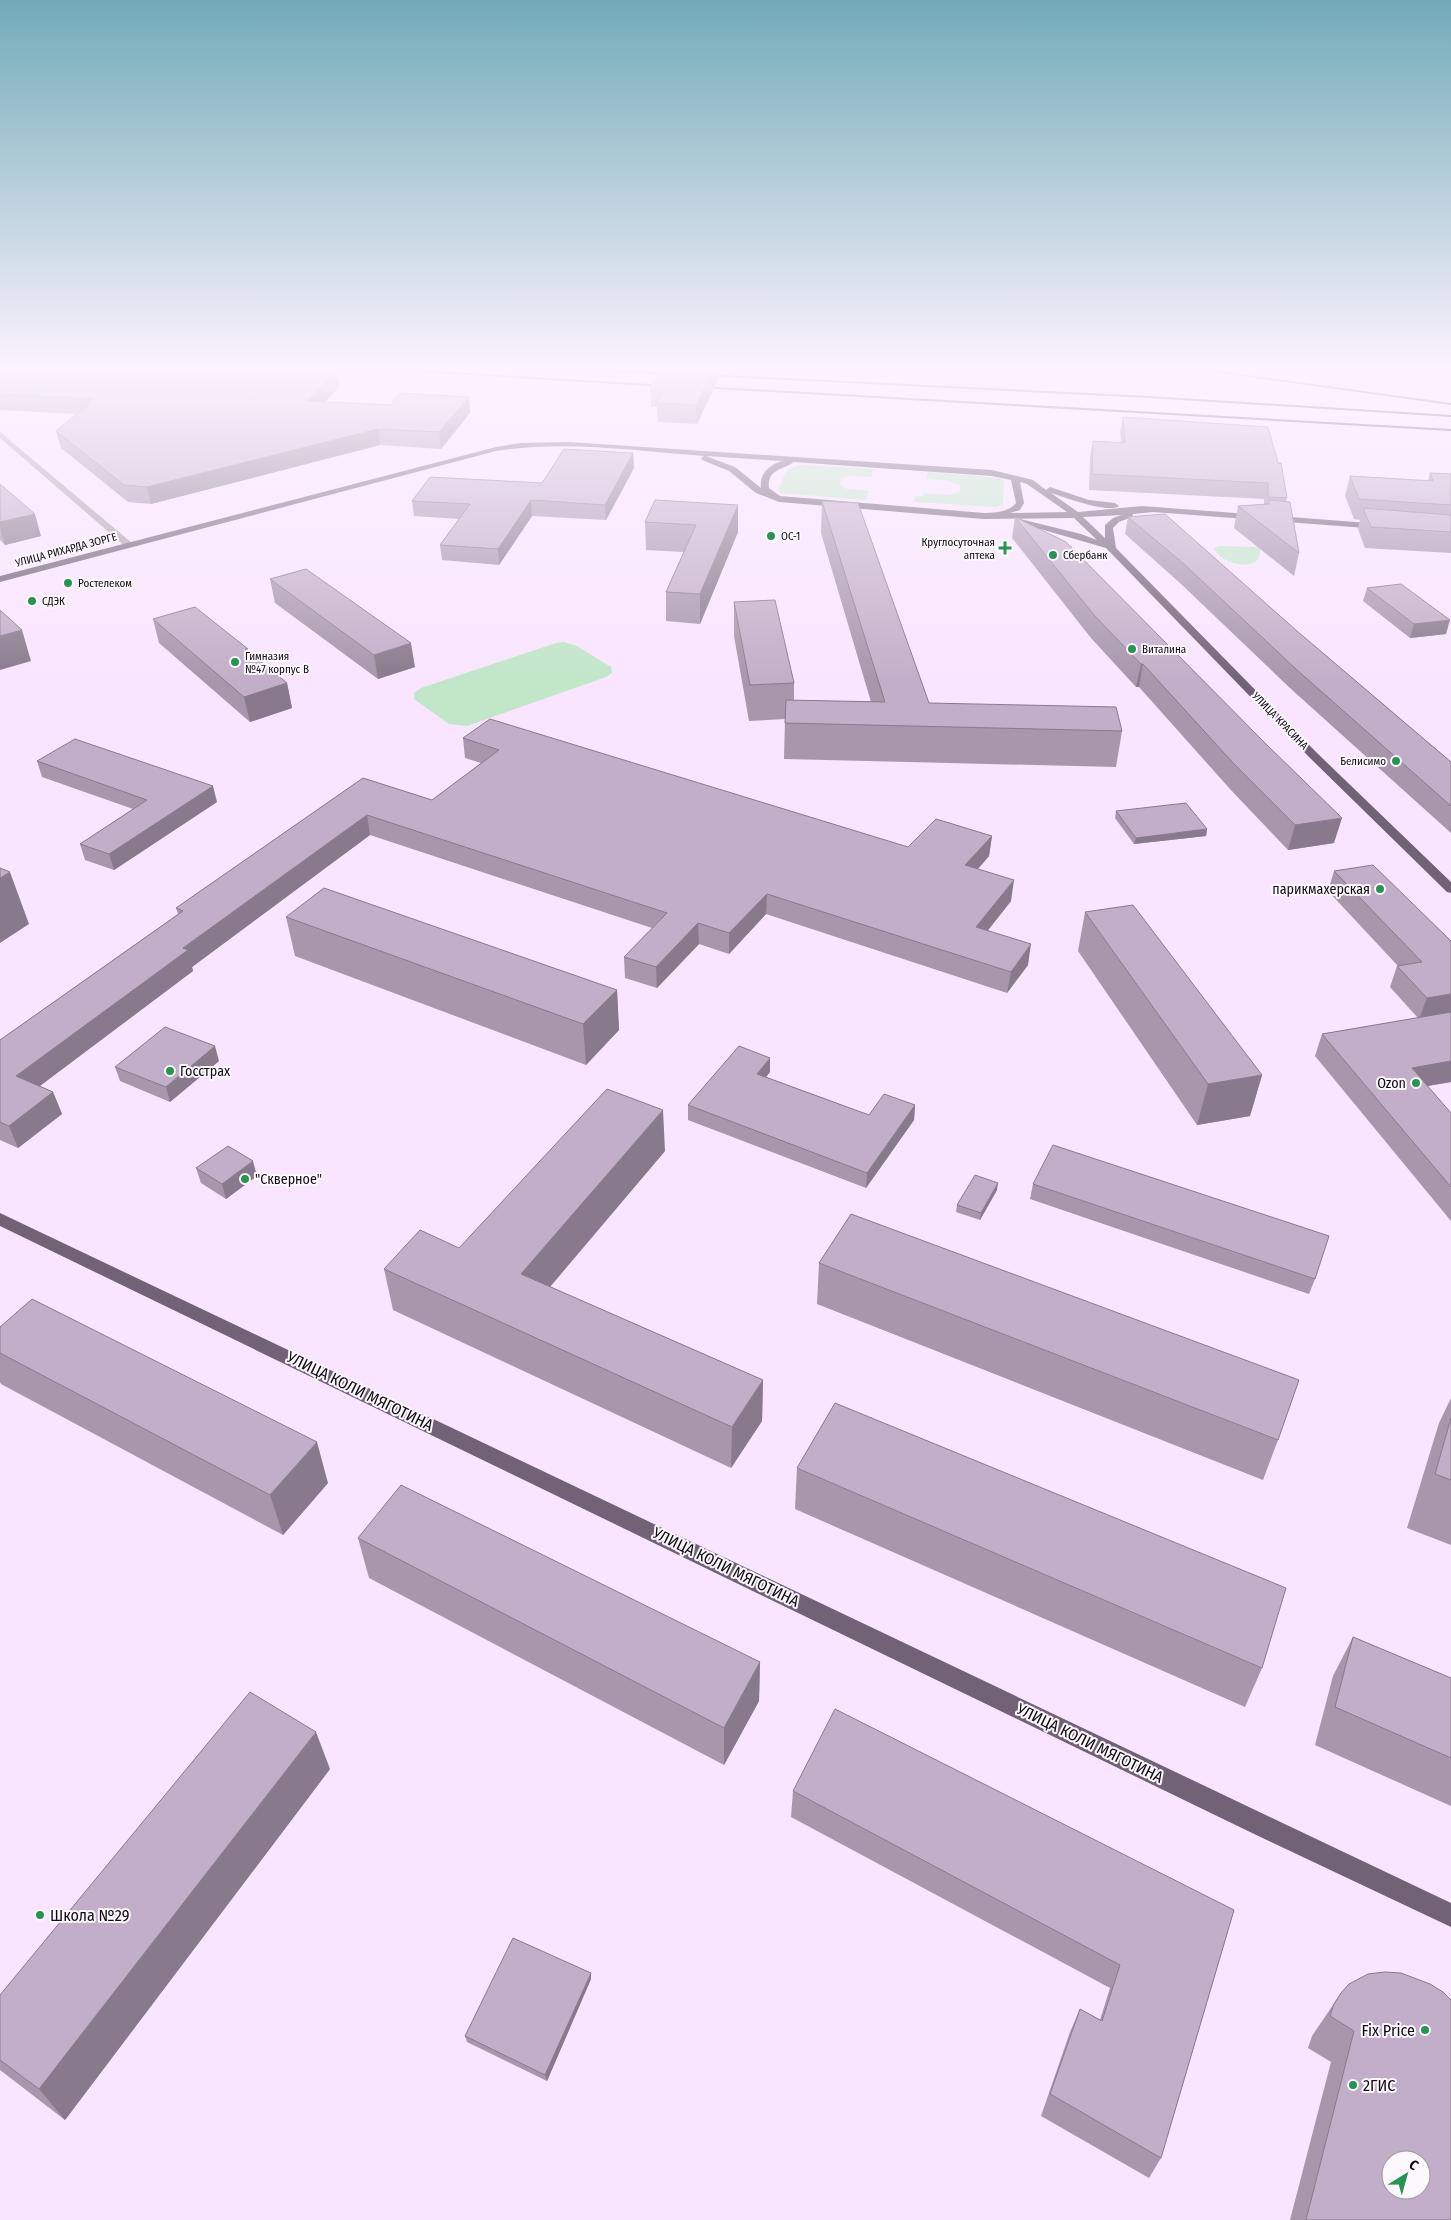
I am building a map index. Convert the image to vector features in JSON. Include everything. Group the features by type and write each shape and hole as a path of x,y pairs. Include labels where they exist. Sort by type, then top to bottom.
{"main road":[{"name":"УЛИЦА РИХАРДА ЗОРГЕ","path":"0,578 398,475"},
{"path":"739,475 759,491 779,499 824,504 984,516 1076,515 1152,510"},
{"path":"768,475 764,484 765,490 779,499"},
{"path":"1001,475 1015,477 1088,502 1152,510 1384,526"},
{"path":"984,516 1008,513 1017,508 1020,502 1015,477"},
{"path":"1030,482 1076,515"},
{"path":"1112,549 1108,527 1116,520 1152,510"},
{"name":"УЛИЦА КРАСИНА","path":"1076,515 1112,549 1313,755 1451,889"},
{"path":"984,516 1043,526 1078,536 1112,549"},
{"name":"УЛИЦА КОЛИ МЯГОТИНА","path":"0,1219 1451,1915"}],"street":[{"path":"47,475 129,545"}],"green space":[{"path":"872,475 871,477 851,476 841,478 840,485 847,489 869,491 866,500 780,493 778,490 784,476"},
{"path":"927,475 1000,478 1004,481 1003,505 995,507 914,502 915,496 923,496 924,493 948,495 959,492 961,486 947,480 926,479"},
{"path":"1219,546 1261,547 1260,555 1254,563 1241,564 1228,561 1217,553 1214,548"},
{"path":"564,642 577,646 611,667 612,673 606,677 467,726 449,724 414,699 414,693 421,688"}],"building":[{"path":"111,475 196,475 147,487 124,485"},
{"path":"547,475 621,475 605,505 531,500 498,549 440,545 470,504 412,501 430,477 542,483"},
{"path":"1104,475 1283,475 1287,498 1268,497 1268,483"},
{"path":"1431,475 1451,475 1451,505 1359,499 1350,476 1433,481"},
{"path":"0,484 35,514 0,522"},
{"path":"655,500 738,505 700,594 666,592 696,525 645,522"},
{"path":"1269,500 1290,502 1299,553 1238,506 1269,504"},
{"path":"822,501 858,503 929,703 1116,707 1122,731 785,723 786,700 885,702"},
{"path":"1363,508 1451,515 1451,532 1371,527"},
{"path":"1165,514 1297,631 1451,762 1451,806 1296,669 1184,564 1128,517"},
{"path":"1015,517 1066,542 1342,818 1295,825 1235,765 1143,664 1094,615"},
{"path":"306,569 411,643 374,655 270,579"},
{"path":"1401,584 1450,620 1414,624 1367,588"},
{"path":"775,600 794,683 750,685 734,602"},
{"path":"195,607 287,683 244,697 153,619"},
{"path":"0,610 22,630 0,636"},
{"path":"490,719 908,847 936,819 992,836 965,865 1014,880 976,927 1031,944 1011,972 767,894 729,933 698,923 656,967 624,957 667,913 367,815 183,948 188,950 16,1076 53,1092 9,1126 0,1122 0,1040 183,911 176,908 363,778 432,800 499,750 463,738"},
{"path":"75,739 213,786 109,854 80,844 147,800 37,761"},
{"path":"1186,803 1207,829 1136,838 1116,811"},
{"path":"1373,865 1451,941 1451,994 1427,998 1397,966 1422,962 1334,871"},
{"path":"0,868 10,872 0,878"},
{"path":"324,888 617,990 583,1024 286,917"},
{"path":"1133,905 1262,1075 1208,1084 1085,912"},
{"path":"1451,1012 1451,1061 1412,1068 1451,1113 1451,1187 1322,1034"},
{"path":"165,1027 215,1046 166,1087 115,1067"},
{"path":"739,1046 770,1058 757,1074 869,1115 884,1094 915,1105 867,1173 688,1105"},
{"path":"607,1089 663,1110 521,1274 763,1380 732,1427 384,1269 420,1230 459,1248"},
{"path":"1053,1145 1329,1236 1315,1279 1033,1184"},
{"path":"228,1146 253,1161 222,1184 196,1168"},
{"path":"975,1175 998,1183 981,1213 957,1205"},
{"path":"851,1214 1299,1380 1278,1440 819,1263"},
{"path":"32,1299 317,1442 270,1495 0,1353 0,1327"},
{"path":"835,1403 1286,1588 1262,1668 797,1468"},
{"path":"1451,1418 1451,1480 1435,1474"},
{"path":"401,1485 760,1662 724,1728 358,1538"},
{"path":"1353,1637 1451,1678 1451,1758 1335,1707"},
{"path":"250,1692 316,1732 39,2089 0,2060 0,1995"},
{"path":"835,1709 1234,1910 1161,2158 1050,2094 1080,2009 1102,2021 1120,1965 793,1791"},
{"path":"513,1938 591,1973 545,2075 465,2036"},
{"path":"1401,1973 1430,1984 1443,1992 1451,2000 1451,2220 1306,2220 1354,2031 1330,2016 1334,2004 1349,1984 1368,1974"}],"place":[{"name":"ОС-1","path":"771,536"},
{"name":"Круглосуточная аптека","path":"1005,548"},
{"name":"Сбербанк","path":"1053,555"},
{"name":"Ростелеком","path":"68,583"},
{"name":"СДЭК","path":"32,601"},
{"name":"Виталина","path":"1132,649"},
{"name":"Гимназия №47 корпус В","path":"235,662"},
{"name":"Белисимо","path":"1396,761"},
{"name":"парикмахерская","path":"1380,889"},
{"name":"Госстрах","path":"170,1071"},
{"name":"Ozon","path":"1416,1083"},
{"name":"\"Скверное\"","path":"245,1179"},
{"name":"Школа №29","path":"40,1915"},
{"name":"Fix Price","path":"1425,2030"},
{"name":"2ГИС","path":"1353,2085"}]}
